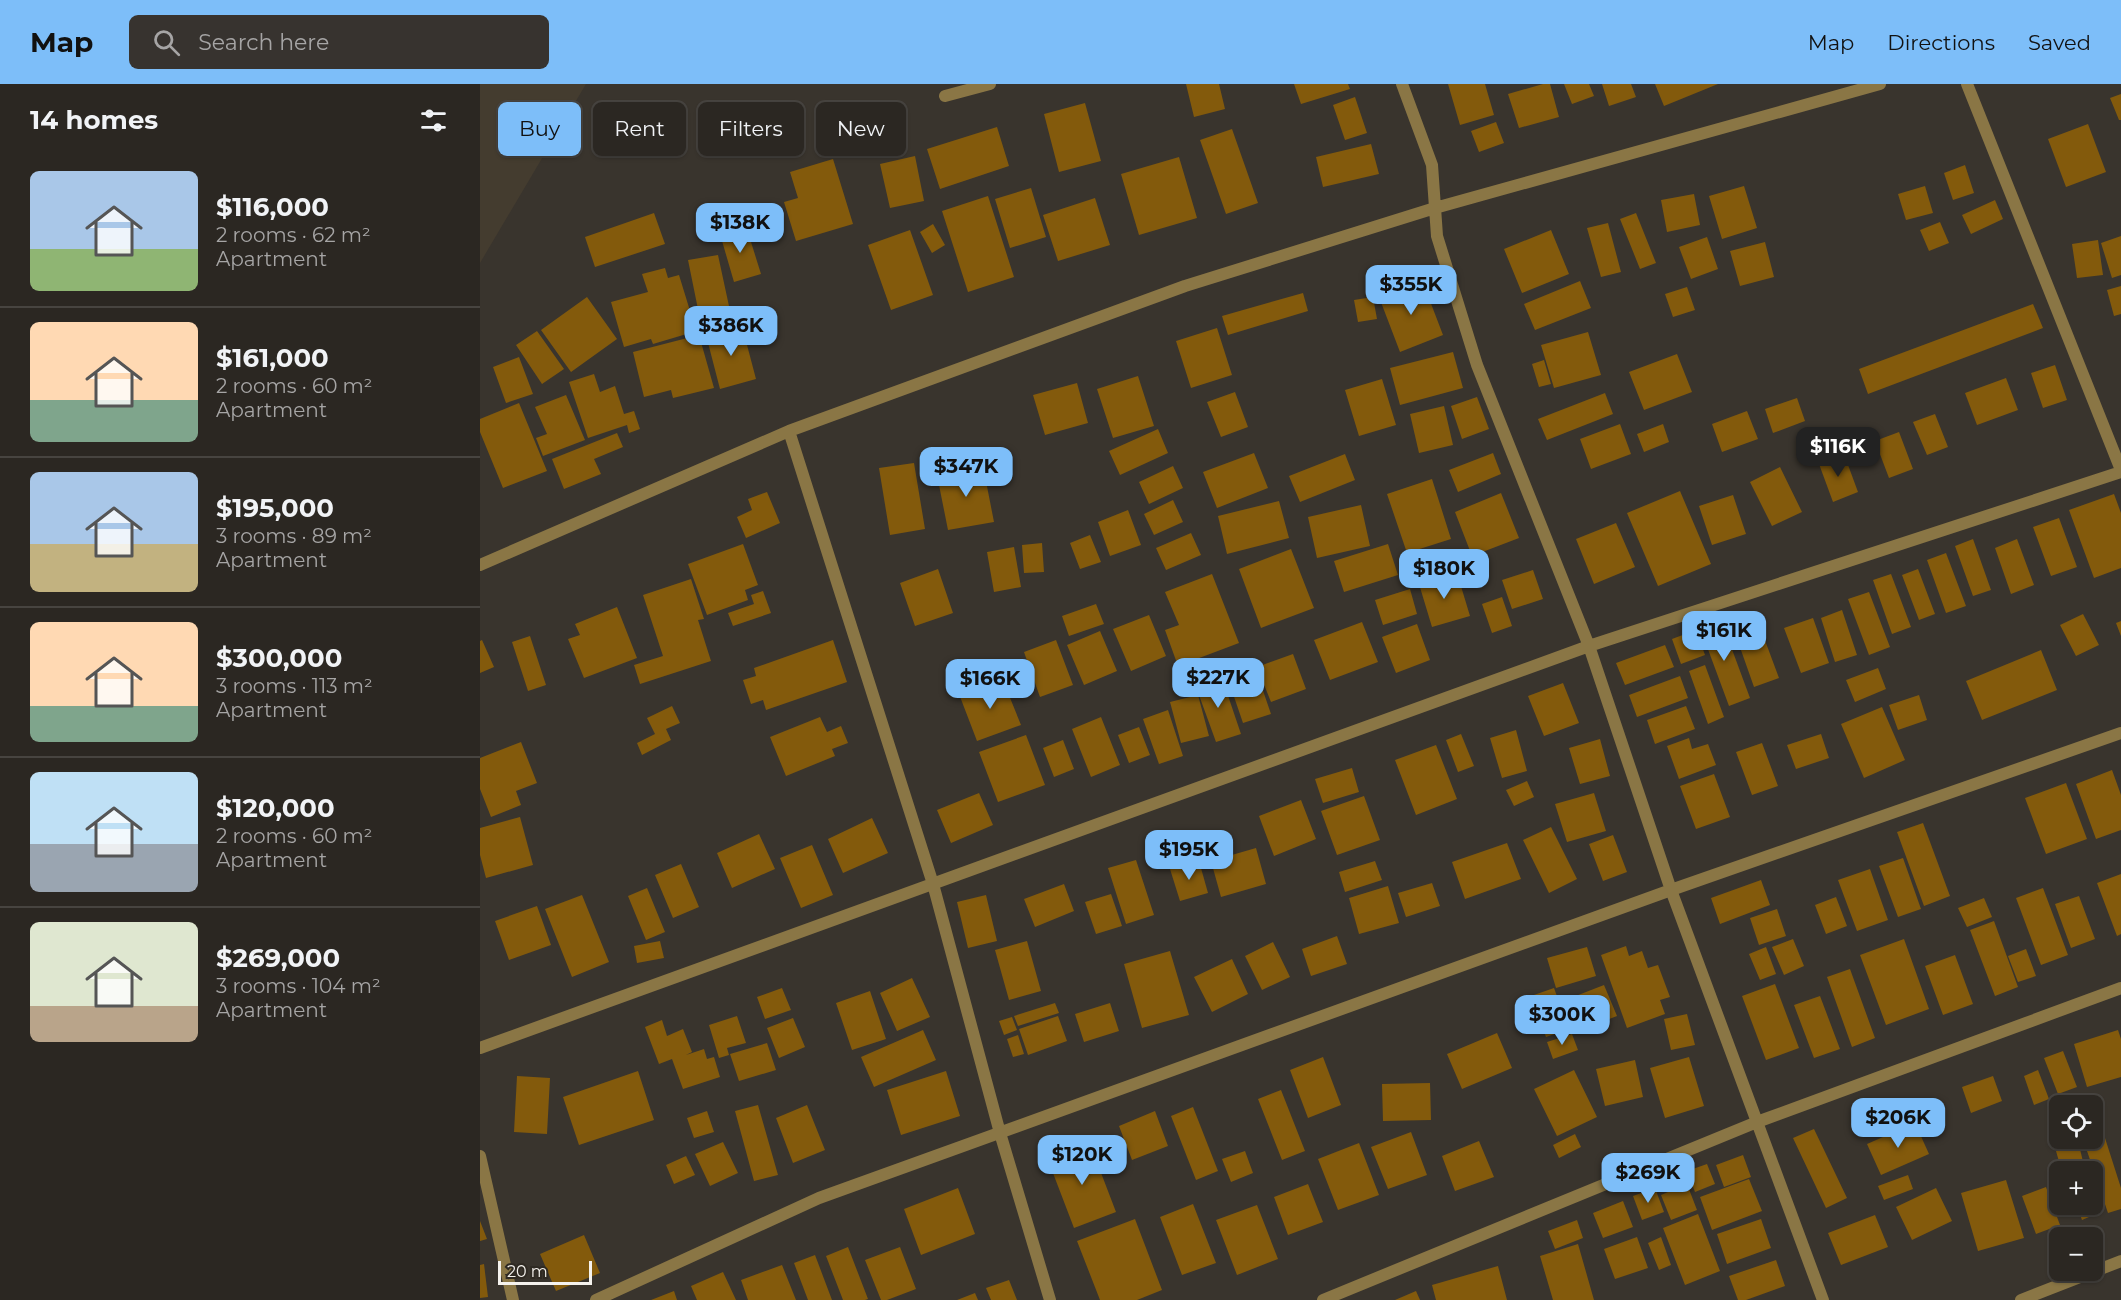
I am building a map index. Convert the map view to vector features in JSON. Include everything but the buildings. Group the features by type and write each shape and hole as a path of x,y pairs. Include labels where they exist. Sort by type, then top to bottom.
{"street":[{"path":"945,96 990,84"},
{"path":"1402,84 1432,165 1437,236 1477,365 1589,646 1671,890 1823,1300"},
{"path":"480,565 789,431 1185,286 1435,208 1880,84"},
{"path":"480,1048 1589,646 2121,471 1967,84"},
{"path":"789,431 933,884 1000,1133 1050,1300"},
{"path":"597,1300 819,1198 1671,890 2121,734"},
{"path":"1323,1300 1757,1122 2121,988"},
{"path":"480,1156 513,1300"},
{"path":"2021,1300 2121,1261"}],"shaded area":[{"path":"480,84 586,84 575,102 498,102 498,156 543,156 480,263"}]}
